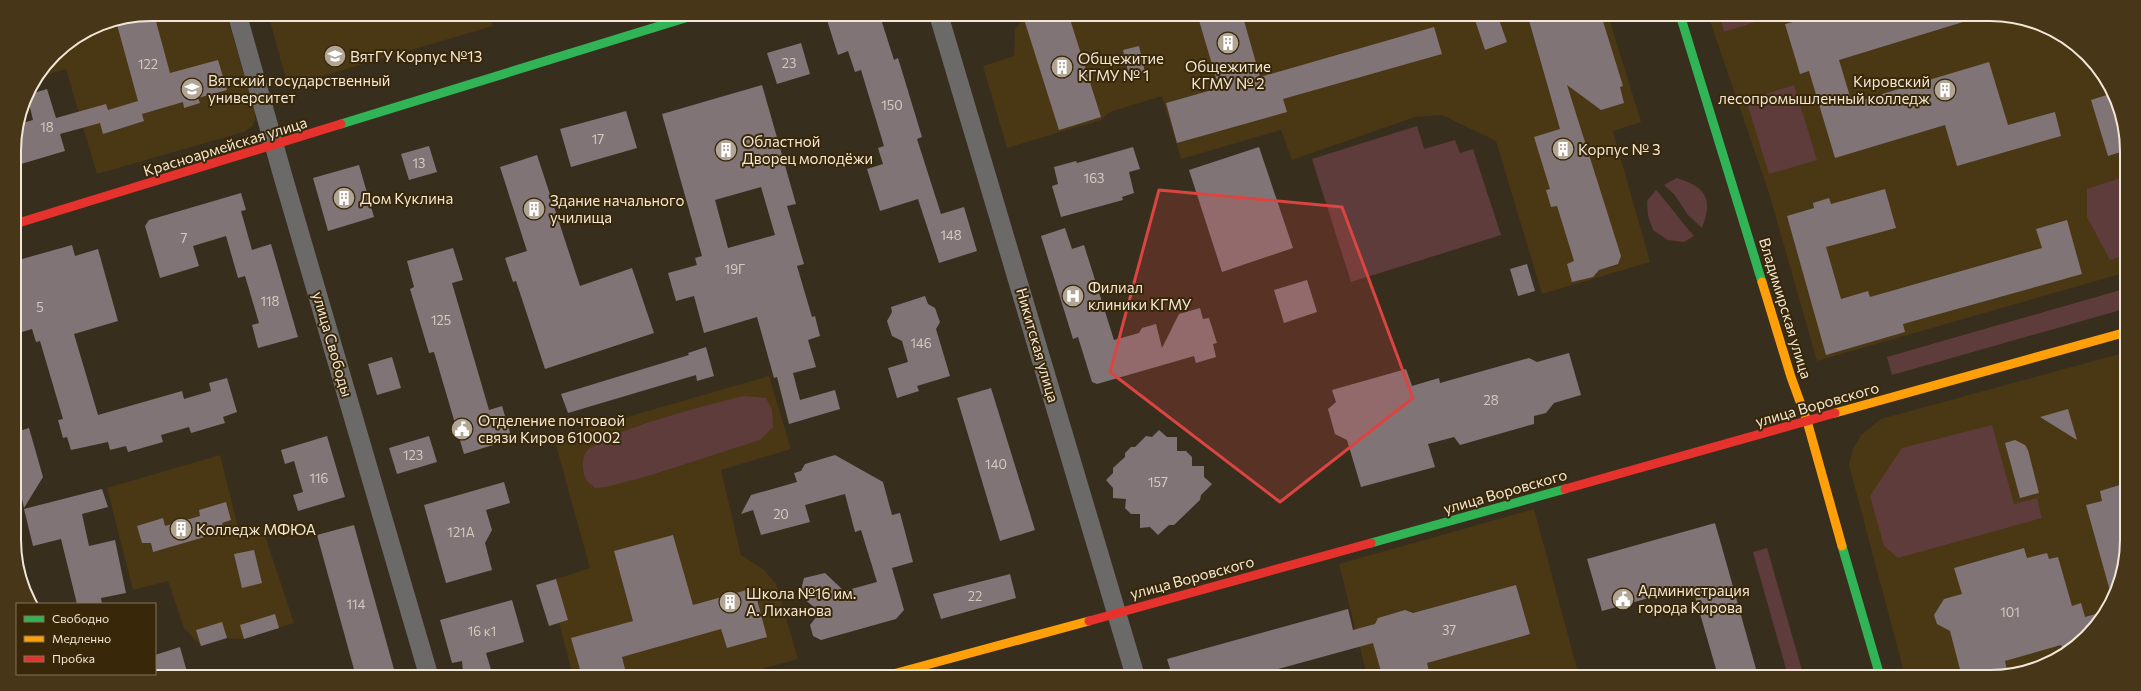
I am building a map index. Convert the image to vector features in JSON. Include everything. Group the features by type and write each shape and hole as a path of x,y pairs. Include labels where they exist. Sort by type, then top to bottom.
{"main road":[{"name":"Красноармейская улица","path":"21,222 676,21"},
{"name":"Владимирская улица","path":"1682,21 1807,421 1823,482 1878,670"},
{"name":"улица Воровского","path":"908,670 2120,334"}],"street":[{"name":"улица Свободы","path":"240,21 427,670"},
{"name":"Никитская улица","path":"940,21 1133,670"}],"highlighted area":[{"path":"1159,190 1342,207 1413,398 1280,502 1110,372"}],"shaded area":[{"name":"Вятский государственный университет","path":"151,21 228,21 255,111 255,120 252,126 244,132 97,174 66,69 46,75 65,53 86,38 117,25"},
{"name":"ВятГУ Корпус №13","path":"270,21 492,21 493,26 288,86"},
{"path":"1022,21 1610,21 1641,122 1613,131 1650,262 1542,294 1496,141 1442,115 1415,117 1292,160 1281,130 1181,159 1162,96 1110,112 1101,120 1007,148 983,66 1014,56 1015,29"},
{"path":"1710,21 1990,21 2024,25 2055,38 2076,53 2088,65 2107,93 2118,125 2119,134 2120,274 1817,361 1769,193"},
{"path":"1721,21 1759,21 1724,32"},
{"path":"1794,85 1817,160 1769,174 1746,100"},
{"path":"1417,126 1424,149 1455,140 1460,153 1473,149 1501,235 1351,282 1312,159"},
{"path":"1677,178 1694,185 1700,190 1707,201 1706,218 1702,228 1688,215 1674,194 1664,185"},
{"path":"2120,178 2120,257 2110,260 2087,217 2087,189"},
{"path":"1656,190 1694,236 1684,242 1668,240 1653,230 1648,216 1647,201"},
{"path":"2120,290 2120,310 1892,375 1887,357"},
{"path":"2120,354 2119,557 2116,574 2107,598 2088,626 2076,638 2048,657 2016,668 1999,670 1903,670 1849,465 1853,449 1861,435 1881,419"},
{"path":"769,376 791,449 721,470 741,555 764,570 776,584 798,659 758,670 571,670 559,623 568,620 556,579 590,568 554,438"},
{"path":"744,396 766,398 772,410 773,427 760,440 648,476 606,487 595,488 588,482 583,469 584,457 587,451 598,443 615,435 661,419"},
{"path":"1992,425 2014,504 2037,498 2042,518 1898,558 1884,546 1870,496 1902,448"},
{"path":"220,455 241,538 264,533 294,623 244,639 227,638 201,646 184,628 168,581 133,590 107,488"},
{"path":"1534,509 1577,670 1366,670 1339,564"},
{"path":"1767,548 1802,670 1786,670 1753,552"}],"building":[{"path":"156,21 170,73 218,60 227,90 198,98 200,103 184,108 183,102 142,114 144,121 103,134 100,123 60,134 65,151 21,164 23,125 24,123 33,120 29,105 34,93 47,89 56,118 106,104 108,110 138,101 117,25 134,22"},
{"path":"827,21 882,21 894,60 898,58 922,137 917,139 941,214 964,207 977,251 939,263 918,199 880,211 867,169 883,164 878,148 884,146 861,70 855,72 848,51 838,55"},
{"name":"Общежитие КГМУ № 1","path":"1025,21 1071,21 1101,117 1059,130"},
{"path":"1199,21 1244,21 1260,77 1434,27 1442,54 1283,99 1287,112 1177,143 1166,103 1219,88"},
{"path":"1475,21 1499,21 1507,42 1485,50"},
{"name":"Корпус № 3","path":"1529,21 1603,21 1623,86 1620,87 1624,103 1601,110 1567,85 1621,256 1618,264 1599,270 1593,277 1572,282 1567,264 1574,261 1557,206 1551,207 1546,190 1550,189 1534,137 1560,129"},
{"name":"Кировский лесопромышленный колледж","path":"1963,21 1839,60 1852,103 1989,62 2008,125 2055,112 2061,136 1957,166 1945,125 1835,158 1809,71 1800,74 1785,24 1793,22"},
{"path":"801,43 810,74 777,84 767,53"},
{"path":"1139,46 1145,72 1129,76 1123,50"},
{"path":"762,85 796,204 787,206 804,264 797,266 812,317 815,316 820,336 808,340 816,367 793,373 800,400 835,390 840,409 789,424 777,377 774,378 757,317 704,333 694,296 676,301 668,273 697,265 695,258 702,256 662,114","holes":["761,187 775,235 728,248 715,200"]},
{"path":"2108,95 2118,125 2120,152 2108,156 2091,100"},
{"path":"626,111 637,148 571,167 560,129"},
{"path":"429,146 437,172 409,180 401,154"},
{"path":"1133,147 1140,169 1129,172 1134,193 1122,197 1123,200 1061,217 1052,186 1058,184 1054,167 1076,161 1077,163"},
{"path":"1259,147 1293,248 1222,272 1189,170"},
{"path":"537,155 580,286 632,268 654,333 545,369 516,281 513,282 505,258 527,251 500,167"},
{"name":"Дом Куклина","path":"359,165 374,217 328,231 313,178"},
{"path":"1885,189 1896,228 1826,247 1841,299 1868,291 1870,297 2042,248 2036,229 2067,220 2082,274 1903,324 1905,332 1826,355 1787,216 1814,208 1813,203 1829,198 1831,204"},
{"path":"241,193 246,210 241,211 252,250 271,244 298,337 258,348 252,325 259,323 245,276 238,278 226,236 193,246 199,266 160,278 145,226 149,220"},
{"path":"1065,228 1072,249 1084,245 1114,340 1139,333 1142,328 1156,324 1162,348 1179,314 1200,308 1203,319 1209,318 1217,343 1213,344 1216,357 1196,363 1194,356 1097,384 1092,382 1078,337 1073,339 1041,236"},
{"path":"72,245 75,256 98,249 118,321 74,334 98,415 182,391 184,399 211,391 209,383 227,378 237,412 223,417 225,423 191,433 189,427 161,435 163,442 128,452 126,446 110,450 108,442 71,450 67,437 63,438 58,420 63,419 40,341 36,342 32,329 21,332 21,259"},
{"name":"Отделение почтовой связи Киров 610002","path":"453,248 463,280 452,283 489,410 502,406 512,439 464,454 434,352 429,353 410,289 414,287 407,261"},
{"path":"1527,264 1535,291 1518,296 1510,269"},
{"path":"1307,280 1317,312 1284,323 1274,290"},
{"path":"925,296 928,304 935,308 940,322 936,329 950,376 917,386 919,391 897,398 888,368 908,362 902,341 892,336 887,321 892,312 891,307"},
{"path":"706,347 714,376 697,381 696,375 568,413 561,394 689,355 688,353"},
{"path":"1569,353 1581,395 1554,403 1546,413 1534,416 1534,424 1460,445 1454,437 1428,444 1435,467 1361,487 1347,440 1335,434 1328,409 1336,402 1332,390 1406,369 1412,386 1439,378 1440,383 1529,358 1537,362"},
{"path":"392,357 401,388 377,395 368,364"},
{"path":"991,388 1035,530 1000,541 957,398"},
{"path":"2068,409 2077,440 2040,417"},
{"path":"29,428 43,477 24,508 21,494 21,430"},
{"path":"1159,430 1167,437 1177,437 1177,451 1186,451 1192,457 1192,466 1204,466 1204,477 1212,484 1201,495 1200,500 1174,525 1169,525 1158,535 1150,527 1140,528 1140,514 1131,514 1125,508 1126,499 1113,498 1113,488 1106,480 1113,473 1113,468 1125,457 1125,453 1131,447 1135,447 1146,436 1152,437"},
{"path":"327,436 345,497 298,511 293,495 303,492 294,461 285,464 281,450"},
{"path":"429,436 437,462 397,474 389,448"},
{"path":"2015,440 2025,445 2028,450 2039,493 2020,498 2005,443"},
{"path":"835,455 883,482 892,515 900,513 913,562 892,568 904,610 896,619 821,640 813,636 810,625 820,612 803,598 801,590 804,578 825,573 844,591 877,582 861,530 855,532 845,494 805,505 810,522 761,535 753,510 741,514 751,495 797,482 794,473 801,471 805,464"},
{"path":"504,482 510,503 486,510 492,530 485,543 492,570 446,583 424,505"},
{"path":"2120,485 2119,557 2116,574 2110,590 2086,505 2102,501 2100,491"},
{"path":"102,489 108,507 82,514 89,546 115,540 126,593 101,598 102,603 77,603 61,539 33,546 24,509"},
{"name":"Колледж МФЮА","path":"226,502 231,520 222,523 225,531 153,552 151,543 142,543 137,526 163,518 165,526 200,516 199,510"},
{"name":"Администрация города Кирова","path":"1715,523 1756,670 1716,670 1692,586 1602,611 1587,559"},
{"path":"354,525 394,670 354,670 317,535"},
{"name":"Школа №16 им. А. Лиханова","path":"673,535 693,605 754,588 767,637 727,648 721,629 622,657 625,670 580,670 571,638 633,621 614,551"},
{"path":"2024,548 2027,558 2047,553 2049,559 2058,557 2072,606 2081,603 2085,617 2097,614 2088,626 2076,638 2062,648 2061,645 2005,661 2007,669 1960,670 1950,631 1937,624 1934,615 1944,599 1962,594 1954,568"},
{"path":"254,550 262,583 242,588 234,554"},
{"path":"1010,574 1016,598 941,619 933,594"},
{"path":"556,579 568,620 549,626 536,585"},
{"path":"1516,585 1530,634 1427,663 1429,670 1381,670 1373,643 1274,670 1170,670 1167,659 1348,609 1353,630 1375,624 1378,618 1405,610 1413,613"},
{"path":"512,600 524,642 486,653 491,670 463,670 462,661 452,663 440,620"},
{"path":"275,614 279,628 244,639 240,625"},
{"path":"222,622 227,638 201,646 196,630"},
{"path":"180,647 186,670 156,670 156,655"}],"traffic: fast":[{"path":"341,124 676,21"},
{"path":"1682,21 1762,282"},
{"path":"1371,543 1565,489"},
{"path":"1842,546 1878,670"}],"traffic: slow":[{"path":"1762,282 1791,377 1807,421 1842,546"},
{"path":"1835,413 2120,334"},
{"path":"908,670 1089,621"}],"traffic: jam":[{"path":"21,222 341,124"},
{"path":"1565,489 1835,413"},
{"path":"1089,621 1371,543"}],"place":[{"name":"Общежитие КГМУ № 2","path":"1228,43"},
{"name":"ВятГУ Корпус №13","path":"335,56"},
{"name":"Общежитие КГМУ № 1","path":"1062,67"},
{"name":"Вятский государственный университет","path":"192,89"},
{"name":"Кировский лесопромышленный колледж","path":"1945,90"},
{"name":"Корпус № 3","path":"1563,149"},
{"name":"Областной Дворец молодёжи","path":"726,150"},
{"name":"Дом Куклина","path":"344,198"},
{"name":"Здание начального училища","path":"534,209"},
{"name":"Филиал клиники КГМУ","path":"1073,296"},
{"name":"Отделение почтовой связи Киров 610002","path":"462,429"},
{"name":"Колледж МФЮА","path":"181,529"},
{"name":"Администрация города Кирова","path":"1623,599"},
{"name":"Школа №16 им. А. Лиханова","path":"730,602"}]}
